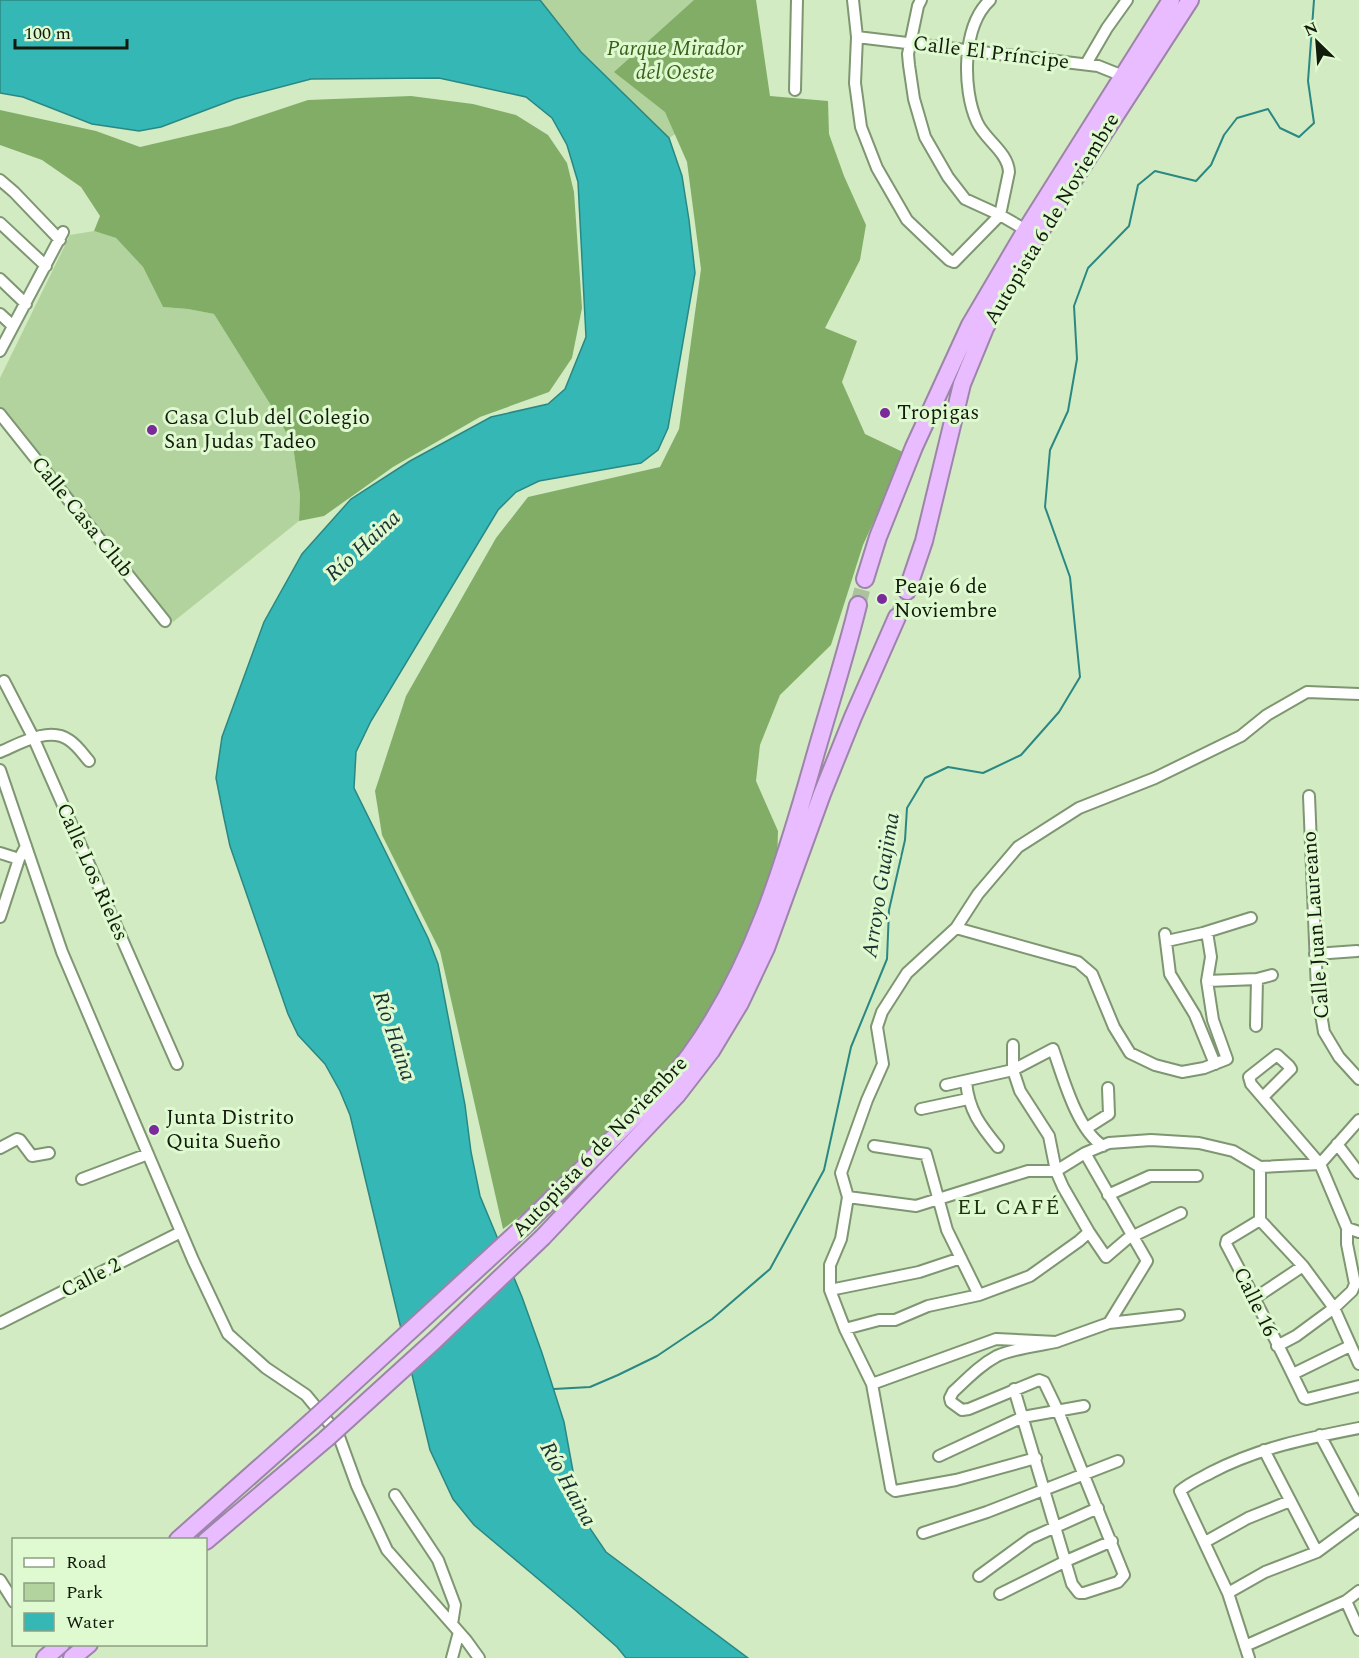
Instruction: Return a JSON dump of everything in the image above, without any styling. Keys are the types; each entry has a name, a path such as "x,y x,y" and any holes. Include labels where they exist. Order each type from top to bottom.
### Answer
{"highway":[{"name":"Autopista 6 de Noviembre","path":"865,579 878,537 921,433 970,325 1026,230 1171,0"},
{"name":"Autopista 6 de Noviembre","path":"907,591 924,541 959,393 973,355 1001,297 1027,252 1190,0"},
{"path":"921,433 946,444"},
{"name":"Autopista 6 de Noviembre","path":"179,1538 312,1421 522,1228 599,1154 681,1066 714,1020 734,984 771,898 793,834 858,605"},
{"name":"Autopista 6 de Noviembre","path":"207,1540 326,1439 435,1340 543,1237 677,1095 711,1051 740,1003 766,948 848,728 897,617"},
{"path":"72,1658 86,1646"}],"street":[{"path":"795,90 797,0"},
{"path":"853,0 857,38 855,83 861,127 877,168 908,220 949,260 954,262 1000,215 1009,166 977,124 969,92 968,49 974,26 984,6 990,0"},
{"path":"921,0 908,54 914,99 925,137 965,199 1026,230"},
{"path":"1086,64 1127,0"},
{"name":"Calle El Príncipe","path":"857,38 1086,64 1123,76"},
{"path":"0,180 62,236 0,351"},
{"path":"0,223 46,266"},
{"path":"0,279 26,304"},
{"path":"0,314 14,326"},
{"name":"Calle Casa Club","path":"0,414 165,621"},
{"name":"Calle Los Rieles","path":"4,681 33,737 177,1064"},
{"path":"1036,1458 956,1480 893,1490 872,1384 845,1329 830,1290 830,1265 841,1239 848,1197 841,1173 867,1100 883,1064 877,1027 882,1012 906,973 956,928 978,894 1018,847 1079,808 1155,778 1241,736 1267,715 1306,692 1359,694"},
{"path":"0,752 33,737 61,736 68,739 89,761"},
{"path":"0,771 62,952 181,1232 228,1334 266,1368 306,1395 338,1434 357,1486 387,1550 456,1628 479,1658"},
{"name":"Calle Juan Laureano","path":"1309,796 1317,990 1324,1032 1339,1057 1359,1079"},
{"path":"0,917 19,859 26,846"},
{"path":"0,853 19,859"},
{"path":"1215,1064 1195,1015 1170,974 1166,938 1207,932 1251,918"},
{"path":"956,928 1078,962 1092,974 1114,1027 1130,1053 1155,1065 1182,1072 1227,1059 1213,1020 1207,981 1211,957 1207,932"},
{"path":"1315,954 1357,951"},
{"path":"1207,981 1257,979 1272,975"},
{"path":"1256,1026 1257,979"},
{"path":"1013,1045 1013,1070 1020,1091 1048,1136 1056,1171 1089,1232 1106,1257 1127,1239 1181,1213"},
{"path":"946,1085 1013,1070 1053,1049 1074,1106 1094,1140 1103,1146"},
{"path":"966,1082 968,1099 978,1123 998,1147"},
{"path":"1087,1128 1109,1114 1108,1088"},
{"path":"1263,1097 1320,1164 1347,1228 1347,1244 1355,1284 1352,1292 1334,1308 1296,1336 1277,1346"},
{"path":"921,1109 968,1099"},
{"path":"848,1197 916,1206 1028,1171 1056,1171 1085,1153 1109,1143 1151,1140 1199,1143 1233,1151 1260,1167 1320,1164 1359,1120"},
{"path":"0,1148 17,1139 32,1156 49,1153"},
{"path":"1337,1144 1359,1173"},
{"path":"873,1146 926,1154 947,1230 979,1294"},
{"path":"1085,1153 1147,1261 1109,1323"},
{"path":"82,1179 148,1154"},
{"path":"1260,1167 1260,1220 1304,1266 1334,1308 1359,1364"},
{"path":"1108,1195 1150,1176 1197,1176"},
{"name":"Calle 16","path":"1260,1220 1227,1240 1226,1244 1304,1398 1359,1386"},
{"path":"1347,1228 1359,1232"},
{"name":"Calle 2","path":"0,1323 181,1232"},
{"path":"845,1329 879,1320 895,1320 928,1306 979,1294 1030,1276 1079,1242 1089,1232"},
{"path":"830,1290 919,1272 961,1258"},
{"path":"1255,1298 1304,1266"},
{"path":"1014,1389 1072,1584 1079,1593 1118,1582 1124,1575 1112,1541 1058,1411 1042,1381 1014,1389 969,1409 962,1410 951,1402 950,1398 953,1392 983,1365 1011,1351 1056,1342 1109,1323 1179,1315"},
{"path":"872,1384 996,1339 1056,1342"},
{"path":"1297,1372 1350,1347"},
{"path":"939,1456 1023,1417 1084,1406"},
{"path":"1249,1658 1228,1593 1180,1493 1181,1490 1228,1464 1264,1450 1320,1435 1359,1428"},
{"path":"1320,1435 1359,1508"},
{"path":"1264,1450 1317,1552"},
{"path":"924,1533 987,1512 1118,1461"},
{"path":"395,1496 438,1560 455,1605 456,1628 452,1658"},
{"path":"1205,1542 1248,1518 1290,1501"},
{"path":"979,1576 1014,1548 1056,1526 1098,1508"},
{"path":"1228,1593 1265,1572 1317,1552 1359,1521"},
{"path":"1000,1594 1112,1541"},
{"path":"0,1580 12,1599"},
{"path":"1245,1646 1346,1601 1359,1591"},
{"path":"1346,1601 1359,1630"}],"green space":[{"name":"Parque Mirador del Oeste","path":"540,0 729,0 738,95 669,138 581,52"},
{"path":"694,0 756,0 770,96 828,101 829,134 844,176 866,225 860,260 825,328 857,341 842,382 865,434 905,453 863,545 831,645 780,695 760,745 756,781 778,831 777,866 746,949 710,1017 658,1086 533,1206 503,1229 440,951 382,835 375,791 406,696 496,538 528,497 660,467 679,429 701,269 687,162 665,112 614,72"},
{"path":"411,96 473,104 516,115 548,135 567,163 574,192 582,308 572,358 549,392 480,417 393,467 324,516 299,521 300,495 293,446 277,415 214,314 163,307 143,267 116,238 94,231 100,216 81,187 42,160 0,145 0,110 96,131 140,147 230,126 308,100"},
{"name":"Casa Club del Colegio San Judas Tadeo","path":"94,231 116,238 143,267 163,307 214,314 277,415 293,446 300,495 299,521 173,622 0,408 0,378 70,235"}],"water":[{"name":"Río Haina","path":"0,0 540,0 581,52 669,138 682,176 695,273 668,428 658,450 641,463 539,481 516,492 498,510 371,721 356,752 354,788 428,938 438,964 480,1196 522,1297 542,1353 564,1422 577,1493 587,1524 606,1552 748,1658 626,1658 617,1647 574,1609 474,1525 453,1499 430,1450 350,1115 325,1064 298,1035 288,1014 230,846 216,778 222,737 264,622 302,554 351,499 410,461 491,417 548,404 565,389 586,337 578,182 567,145 552,118 526,97 439,78 311,79 235,99 161,127 139,131 92,124 23,97 0,93"}],"pier":[{"path":"501,1240 515,1273 408,1371 399,1333"}],"waterway":[{"name":"Arroyo Guajima","path":"554,1389 590,1387 657,1356 712,1319 770,1269 824,1170 851,1047 887,959 889,910 905,840 907,808 925,778 948,767 983,773 1021,755 1059,712 1080,677 1070,577 1045,507 1050,450 1068,411 1077,359 1074,306 1088,268 1129,226 1138,185 1155,171 1196,181 1211,165 1224,135 1237,118 1268,109 1280,128 1299,137 1314,123 1308,81 1314,0"}],"tunnel":[{"path":"858,605 865,579"},
{"path":"897,617 907,591"}],"place":[{"name":"Tropigas","path":"885,413"},
{"name":"Casa Club del Colegio San Judas Tadeo","path":"152,430"},
{"name":"Peaje 6 de Noviembre","path":"882,599"},
{"name":"Junta Distrito Quita Sueño","path":"154,1130"}],"district":[{"name":"EL CAFÉ","path":"1009,1207"}]}
